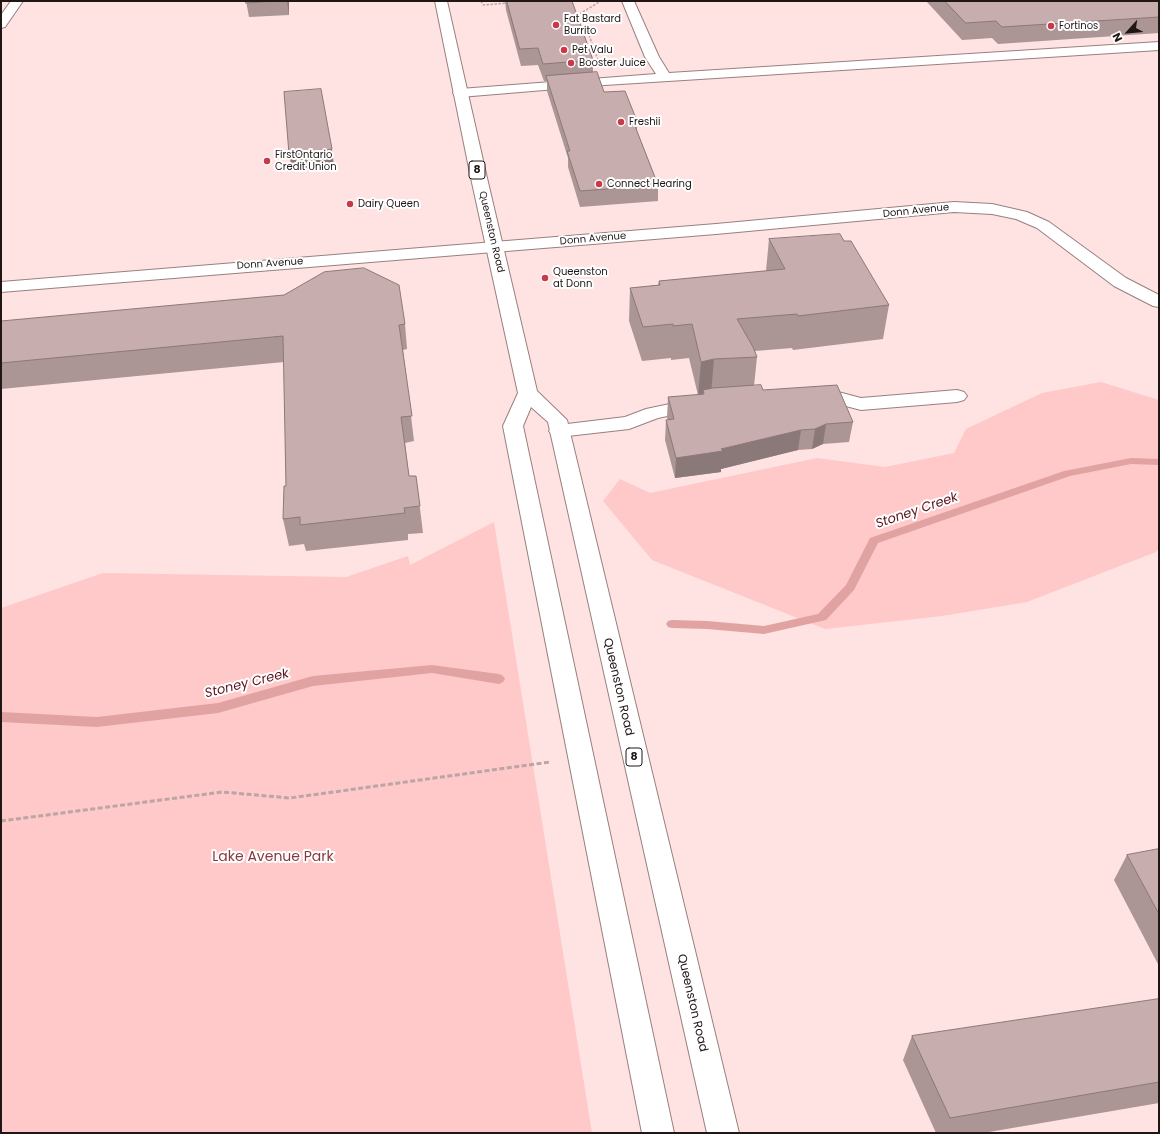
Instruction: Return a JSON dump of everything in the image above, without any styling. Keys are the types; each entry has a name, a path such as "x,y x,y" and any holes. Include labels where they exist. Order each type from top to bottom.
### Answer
{"main road":[{"path":"1,24 17,1"},
{"name":"Queenston Road","path":"441,1 494,247 528,393 557,420 722,1133"},
{"path":"628,1 652,57 666,78"},
{"path":"460,92 605,81 1159,46"},
{"name":"Donn Avenue","path":"1,287 237,266 494,247 954,207 992,209 1021,215 1043,225 1120,282 1159,302"},
{"path":"528,393 513,426 658,1133"},
{"path":"799,395 822,394 862,404 957,396"},
{"path":"559,431 629,423 653,413 719,401"}],"path":[{"path":"480,1 483,5 513,3"},
{"path":"601,1 581,13 605,81"},
{"path":"1,821 222,792 290,798 580,758"}],"green space":[{"path":"1101,382 1159,400 1159,549 1156,552 1027,602 942,616 825,629 652,560 603,501 620,479 650,493 817,458 885,467 954,453 966,429 1042,393"},
{"name":"Lake Avenue Park","path":"494,522 592,1133 1,1133 1,608 103,573 346,577 408,556 410,565"}],"building":[{"path":"246,1 275,1 246,3"},
{"path":"507,1 572,1 593,60 543,64 538,48 520,49"},
{"path":"945,1 1159,1 1159,17 1002,27 996,21 966,23"},
{"path":"597,72 604,92 625,91 637,121 633,121 658,185 580,191 567,151 570,151 546,76"},
{"path":"321,89 332,149 289,154 284,92"},
{"path":"840,234 844,241 851,241 889,305 798,316 797,314 737,319 757,357 714,359 701,362 692,324 643,327 630,288 660,285 659,281 785,269 769,239"},
{"path":"364,268 399,285 405,324 399,325 412,416 401,417 409,476 416,476 420,506 404,508 405,513 300,525 300,517 283,519 284,486 286,486 283,336 1,363 1,321 284,295 324,272"},
{"path":"761,385 763,390 837,385 853,422 826,424 815,429 801,430 721,449 723,451 676,458 666,420 674,419 668,397 704,394 703,390 713,388"},
{"path":"1159,849 1159,914 1127,855"},
{"path":"1159,999 1159,1082 950,1118 912,1036"}],"waterway":[{"name":"Stoney Creek","path":"672,624 707,625 764,630 822,617 850,587 874,541 1068,473 1131,461 1159,462"},
{"name":"Stoney Creek","path":"1,717 97,722 218,708 313,681 432,669 499,679"}],"place":[{"name":"Fat Bastard Burrito","path":"556,25"},
{"name":"Fortinos","path":"1051,26"},
{"name":"Pet Valu","path":"564,50"},
{"name":"Booster Juice","path":"571,63"},
{"name":"Freshii","path":"621,122"},
{"name":"FirstOntario Credit Union","path":"267,161"},
{"name":"Connect Hearing","path":"599,184"},
{"name":"Dairy Queen","path":"350,204"},
{"name":"Queenston at Donn","path":"545,278"}]}
